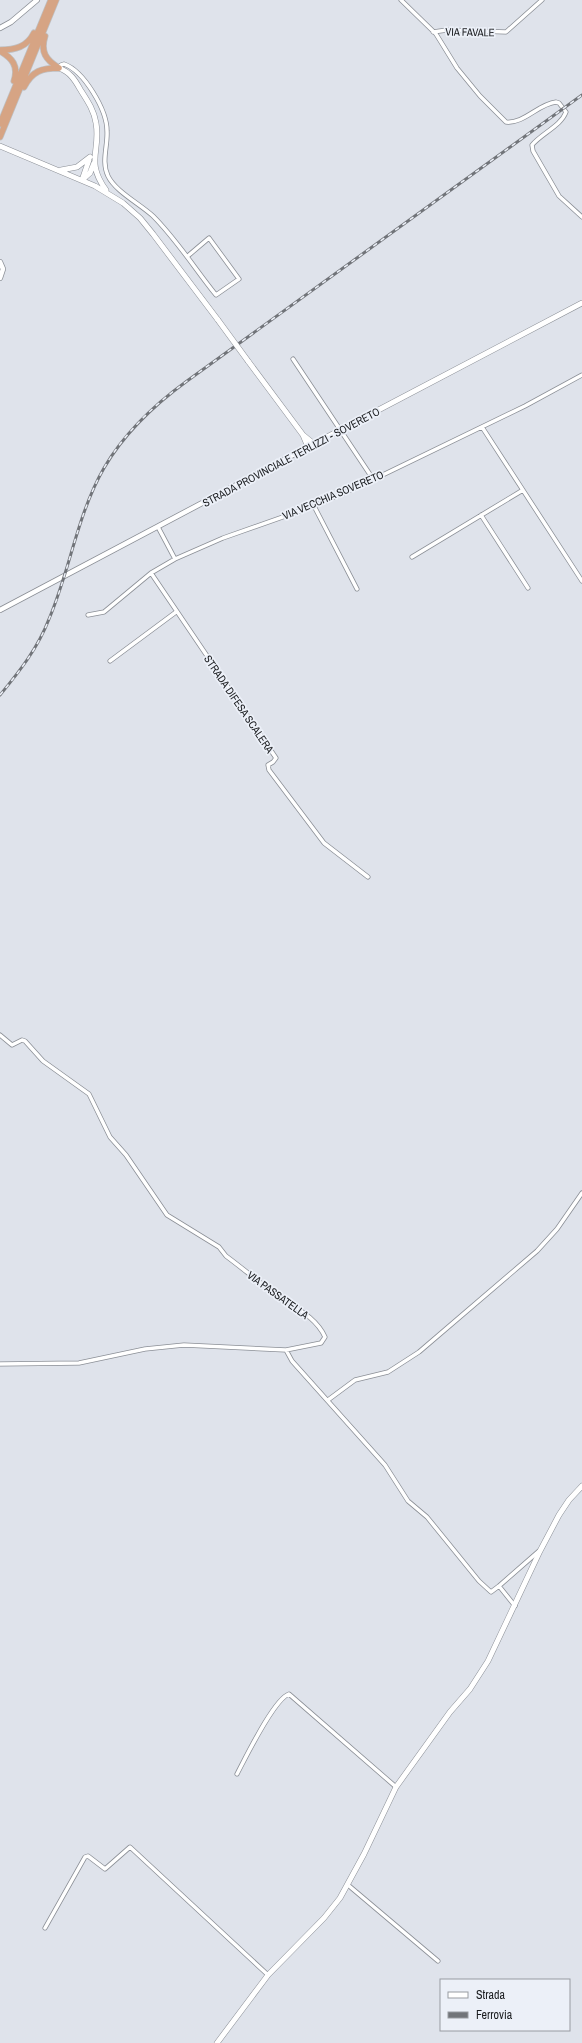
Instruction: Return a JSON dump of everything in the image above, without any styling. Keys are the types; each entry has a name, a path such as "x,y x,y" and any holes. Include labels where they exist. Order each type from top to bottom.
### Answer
{"highway":[{"path":"0,50 16,49 29,41 50,0"},
{"path":"0,123 50,0"},
{"path":"57,0 42,47 48,60 59,68"},
{"path":"1,135 57,0"},
{"path":"0,50 12,60 16,71 0,123"},
{"path":"1,135 30,76 41,70 59,68"}],"main road":[{"path":"59,68 67,72 74,79 93,111 97,132 92,159 82,180"},
{"path":"0,146 82,180 109,194 140,218 303,435 308,447"},
{"path":"60,170 77,168 92,159"},
{"path":"92,159 99,179 109,194"},
{"name":"STRADA PROVINCIALE TERLIZZI - SOVERETO","path":"308,447 582,303"},
{"path":"303,435 314,444"},
{"path":"217,2043 268,1974 324,1918 348,1885 396,1787 440,1725 479,1676 559,1515 569,1500 582,1486"}],"street":[{"path":"0,28 11,22 37,0"},
{"path":"401,0 433,32 451,56 457,68 480,96 506,122 512,122 520,119 549,102 556,102 562,106 566,112 564,118 537,139 532,145 533,151 559,196 582,217"},
{"name":"VIA FAVALE","path":"433,32 447,30 506,32 542,0"},
{"path":"59,68 64,64 76,71 91,91 103,111 107,131 105,168 112,182 154,217 216,295 239,279 209,238 189,255"},
{"path":"0,262 3,269 0,278"},
{"path":"293,359 373,480"},
{"name":"VIA VECCHIA SOVERETO","path":"88,615 104,612 151,573 175,558 223,538 314,506 373,480 525,406 582,375"},
{"path":"482,427 582,581"},
{"name":"STRADA PROVINCIALE TERLIZZI - SOVERETO","path":"0,610 308,447"},
{"path":"412,557 523,490"},
{"path":"314,506 357,589"},
{"path":"482,515 528,588"},
{"path":"158,527 175,558"},
{"name":"STRADA DIFESA SCALERA","path":"151,573 276,758 268,765 269,770 324,843 368,877"},
{"path":"110,661 176,612"},
{"name":"VIA PASSATELLA","path":"0,1035 2,1040 12,1045 22,1040 25,1041 43,1061 89,1094 110,1137 126,1156 167,1215 219,1247 226,1256 283,1299 300,1309 311,1319 325,1336 321,1343 286,1350 184,1345 145,1349 79,1363 0,1364"},
{"path":"328,1400 355,1380 388,1372 428,1345 537,1251 558,1229 582,1193"},
{"path":"286,1350 292,1361 385,1466 408,1502 427,1517 479,1580 491,1592 540,1551"},
{"path":"499,1586 515,1606"},
{"path":"236,1774 270,1715 285,1696 289,1694 396,1787"},
{"path":"45,1928 85,1857 88,1856 105,1869 130,1847 268,1974"},
{"path":"348,1885 438,1961"}],"railway":[{"path":"0,695 28,659 45,630 63,581 80,524 104,468 121,443 141,420 187,381 582,95"}]}
